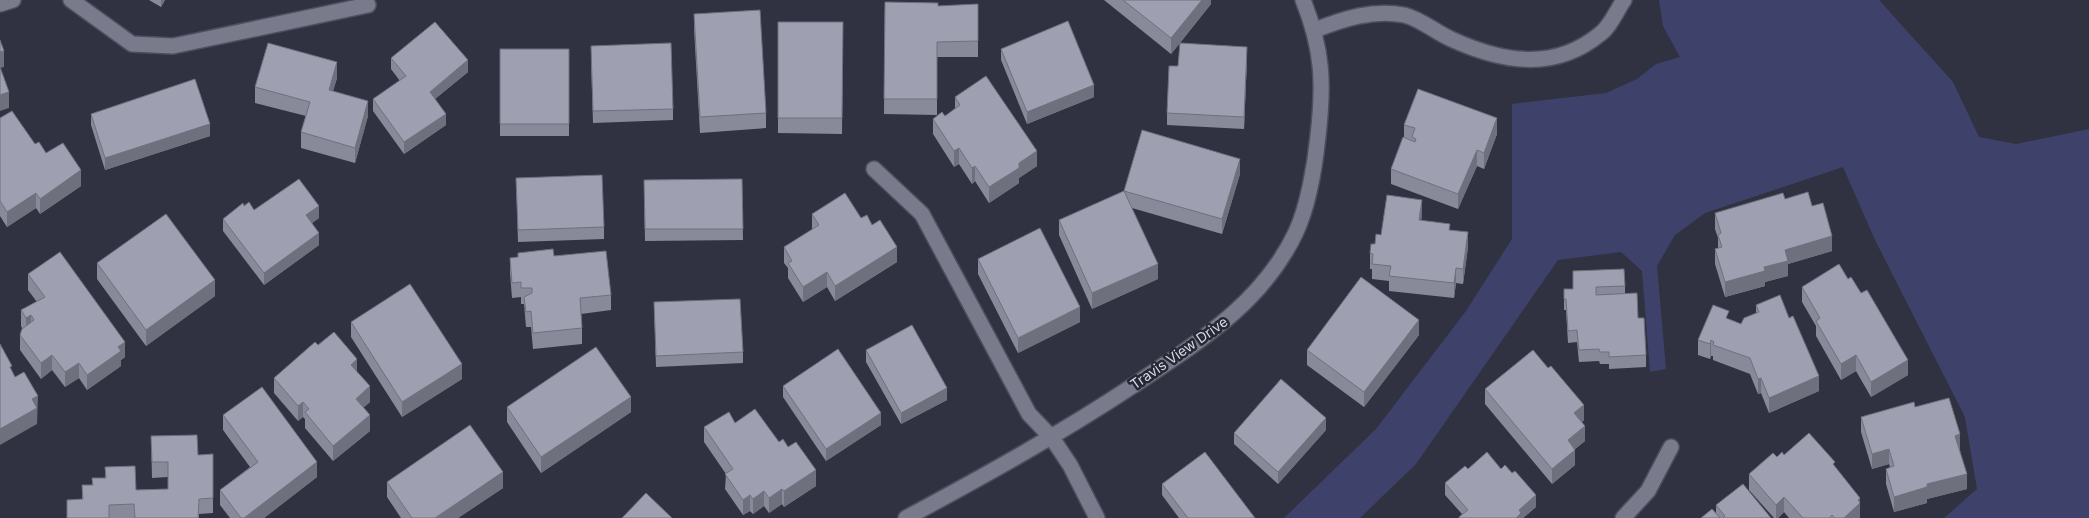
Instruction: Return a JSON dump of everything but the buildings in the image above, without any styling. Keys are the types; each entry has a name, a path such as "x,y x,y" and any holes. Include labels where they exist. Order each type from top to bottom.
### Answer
{"street":[{"path":"0,4 13,0"},
{"path":"71,0 132,44 173,46 368,6"},
{"name":"Travis View Drive","path":"906,518 1052,438 1214,332 1250,299 1277,264 1297,231 1315,167 1322,100 1321,65 1315,30 1303,0"},
{"path":"1315,30 1340,20 1389,13 1406,16 1473,50 1505,59 1550,59 1573,51 1602,34 1624,0"},
{"path":"874,169 922,214 1029,414 1052,438 1070,465 1097,518"},
{"path":"1623,518 1648,492 1671,447"}],"shaded area":[{"path":"1659,0 1879,0 1953,82 1979,137 2016,144 2089,129 2089,518 1944,518 1977,489 1965,417 1875,240 1843,167 1705,213 1675,235 1657,266 1666,369 1650,372 1642,271 1621,252 1558,260 1416,464 1360,518 1284,518 1376,429 1466,311 1512,239 1512,104 1606,93 1637,79 1656,64 1680,57 1663,26"}]}
